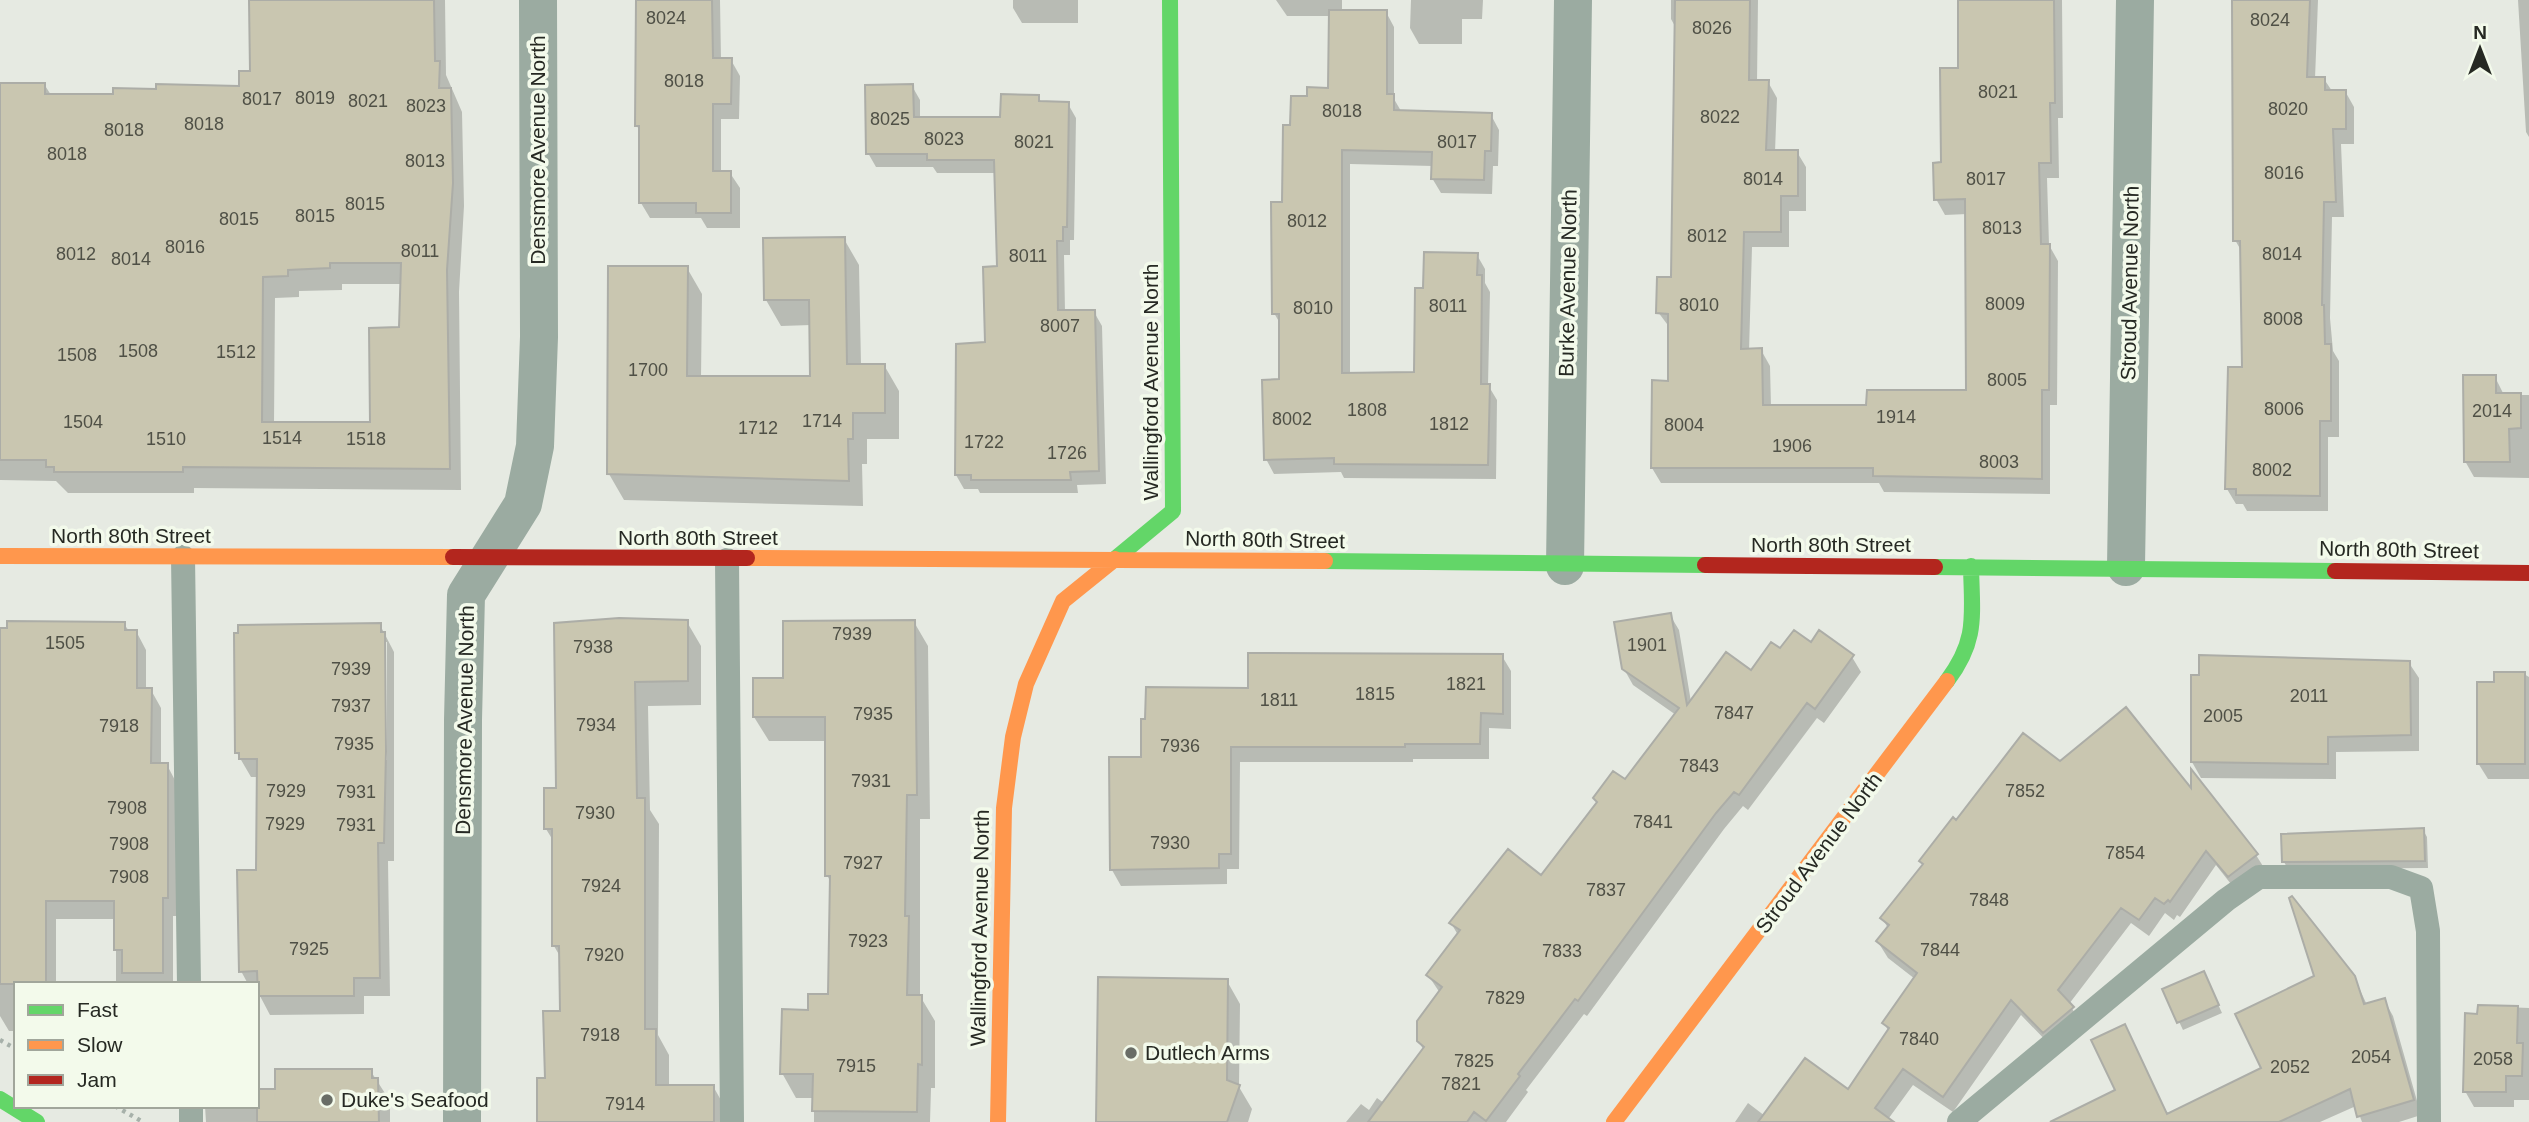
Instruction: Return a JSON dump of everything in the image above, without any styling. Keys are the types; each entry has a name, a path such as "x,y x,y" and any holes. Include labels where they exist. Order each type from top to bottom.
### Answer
{"street":[{"name":"Densmore Avenue North","path":"463,1122 463,720 466,596 523,504 535,446 539,337 538,0"},
{"name":"Wallingford Avenue North","path":"998,1122 1004,808 1013,737 1026,684 1063,601 1173,511 1170,0"},
{"name":"Burke Avenue North","path":"1565,566 1573,0"},
{"name":"Stroud Avenue North","path":"2126,567 2135,0"},
{"name":"North 80th Street","path":"0,556 1115,559 1565,566 2126,567 2529,573"},
{"name":"Stroud Avenue North","path":"1614,1122 1965,657 1972,628 1971,566"},
{"path":"14,1108 37,1122"}],"lane":[{"path":"183,557 189,982"},
{"path":"727,560 732,1122"},
{"path":"1959,1122 2226,900 2259,877 2391,877 2421,888 2428,931 2429,1122"}],"path":[{"path":"118,1108 143,1122"}],"building":[{"path":"249,0 434,0 435,61 440,61 439,88 451,88 453,183 447,270 450,469 183,467 183,472 54,472 54,467 46,467 46,460 0,460 0,83 45,83 45,94 113,94 113,88 156,89 156,84 239,86 239,71 250,71","holes":["330,263 401,263 399,327 369,328 370,422 262,422 263,277 288,276 288,270 330,268"]},
{"path":"636,0 712,0 713,58 732,58 731,104 713,104 713,171 731,171 731,213 696,213 696,203 639,203 639,126 635,126"},
{"path":"1675,0 1750,0 1749,80 1769,80 1766,150 1798,150 1798,196 1781,196 1781,232 1744,232 1741,349 1762,348 1763,405 1866,405 1867,390 1966,390 1965,199 1934,200 1933,163 1941,162 1940,68 1958,68 1958,0 2054,0 2055,103 2050,103 2051,163 2039,163 2041,244 2050,244 2049,390 2042,390 2042,479 1873,476 1873,468 1651,468 1652,380 1668,381 1668,314 1656,313 1657,277 1671,277"},
{"path":"2232,0 2310,0 2307,77 2325,77 2325,90 2346,90 2346,129 2333,129 2336,202 2324,202 2322,305 2325,344 2331,344 2331,421 2320,421 2320,496 2236,495 2236,489 2225,489 2228,367 2242,367 2240,241 2233,241"},
{"path":"1329,10 1387,10 1387,94 1394,94 1394,110 1492,113 1491,151 1485,151 1484,180 1431,179 1432,152 1342,150 1342,373 1414,372 1415,288 1423,288 1424,252 1478,253 1477,275 1482,275 1481,384 1490,384 1488,465 1334,464 1334,458 1264,460 1262,380 1279,379 1279,314 1272,314 1271,202 1282,202 1283,125 1290,125 1291,96 1307,96 1307,87 1328,88"},
{"path":"913,84 914,117 1000,117 1001,94 1039,95 1039,101 1069,102 1067,227 1063,227 1063,241 1057,241 1058,310 1095,310 1099,471 1070,472 1071,480 971,480 971,475 955,475 956,344 985,342 983,267 997,266 994,160 927,160 927,154 866,154 865,85"},
{"path":"845,237 847,364 885,364 885,413 853,413 853,439 848,439 849,481 607,474 608,266 688,266 687,376 810,376 809,300 764,300 763,238"},
{"path":"2463,375 2496,375 2496,393 2521,393 2521,428 2509,429 2510,462 2464,462"},
{"path":"1671,613 1687,705 1726,652 1751,670 1771,642 1780,648 1794,630 1811,642 1819,630 1854,655 1815,709 1807,703 1739,795 1734,792 1716,813 1578,1001 1575,999 1518,1074 1520,1076 1486,1121 1474,1112 1467,1122 1368,1122 1424,1047 1417,1041 1417,1021 1442,987 1426,975 1460,930 1449,923 1508,849 1541,875 1597,802 1593,798 1613,771 1625,779 1679,708 1622,669 1614,622"},
{"path":"619,618 688,620 688,681 635,682 637,798 645,798 645,1029 656,1029 656,1085 714,1085 714,1122 537,1122 537,1078 545,1078 543,1011 560,1011 559,946 552,946 552,829 544,829 544,788 556,788 554,623"},
{"path":"915,620 917,795 907,795 905,916 909,916 907,995 922,995 922,1065 918,1064 917,1112 812,1111 813,1074 780,1074 782,1009 808,1010 808,994 828,994 830,876 825,876 825,717 753,717 753,678 783,678 783,621"},
{"path":"7,621 125,622 125,630 137,630 137,688 152,688 151,763 168,763 168,898 163,898 163,973 122,973 122,950 114,950 114,901 46,901 46,982 0,984 0,628 7,628"},
{"path":"381,623 381,632 385,632 384,843 378,843 380,978 354,978 354,996 259,996 257,971 239,972 237,870 256,870 257,759 239,759 239,753 235,753 234,633 238,633 238,625"},
{"path":"1248,653 1503,654 1503,714 1481,713 1480,744 1231,747 1231,854 1219,854 1219,868 1110,870 1109,757 1141,757 1141,719 1145,719 1146,687 1248,688"},
{"path":"2199,655 2410,661 2411,735 2328,737 2328,764 2191,762 2191,675 2199,675"},
{"path":"2494,672 2525,672 2525,764 2477,764 2477,682 2494,682"},
{"path":"2126,707 2191,788 2191,769 2258,854 2228,877 2206,851 2170,902 2168,900 2164,904 2155,898 2139,920 2121,908 2058,990 2074,1007 2043,1033 2011,1000 1943,1097 1903,1069 1875,1108 1894,1122 1758,1122 1805,1058 1848,1089 1889,1028 1882,1023 1917,973 1876,941 1889,925 1880,918 1923,864 1919,861 1953,817 1956,820 2023,733 2060,761"},
{"path":"2424,828 2425,861 2282,862 2281,834"},
{"path":"2292,896 2355,976 2364,1004 2385,998 2414,1100 2357,1117 2350,1089 2279,1122 2050,1122 2115,1090 2091,1040 2125,1024 2167,1114 2261,1068 2235,1014 2314,976 2289,898"},
{"path":"2204,971 2219,1005 2177,1023 2162,989"},
{"name":"Dutlech Arms","path":"1098,977 1228,979 1227,1080 1240,1085 1227,1122 1096,1122"},
{"path":"2478,1005 2518,1006 2517,1043 2523,1043 2522,1076 2506,1076 2506,1092 2463,1092 2465,1013 2477,1014"},
{"name":"Duke's Seafood","path":"275,1069 372,1069 372,1078 378,1078 379,1122 257,1122 259,1089 275,1089"}],"traffic: fast":[{"path":"1115,559 1173,511 1170,0"},
{"path":"1325,561 1705,565"},
{"path":"1947,681 1964,653 1971,627 1971,566"},
{"path":"1935,567 2335,571"},
{"path":"0,1099 14,1108"},
{"path":"14,1108 37,1122"}],"traffic: slow":[{"path":"0,556 453,557"},
{"path":"747,558 1325,561"},
{"path":"998,1122 1004,808 1013,737 1026,684 1063,601 1115,559"},
{"path":"1614,1122 1947,681"}],"traffic: jam":[{"path":"453,557 747,558"},
{"path":"1705,565 1935,567"},
{"path":"2335,571 2529,573"}],"place":[{"name":"Dutlech Arms","path":"1131,1053"},
{"name":"Duke's Seafood","path":"327,1100"}]}
